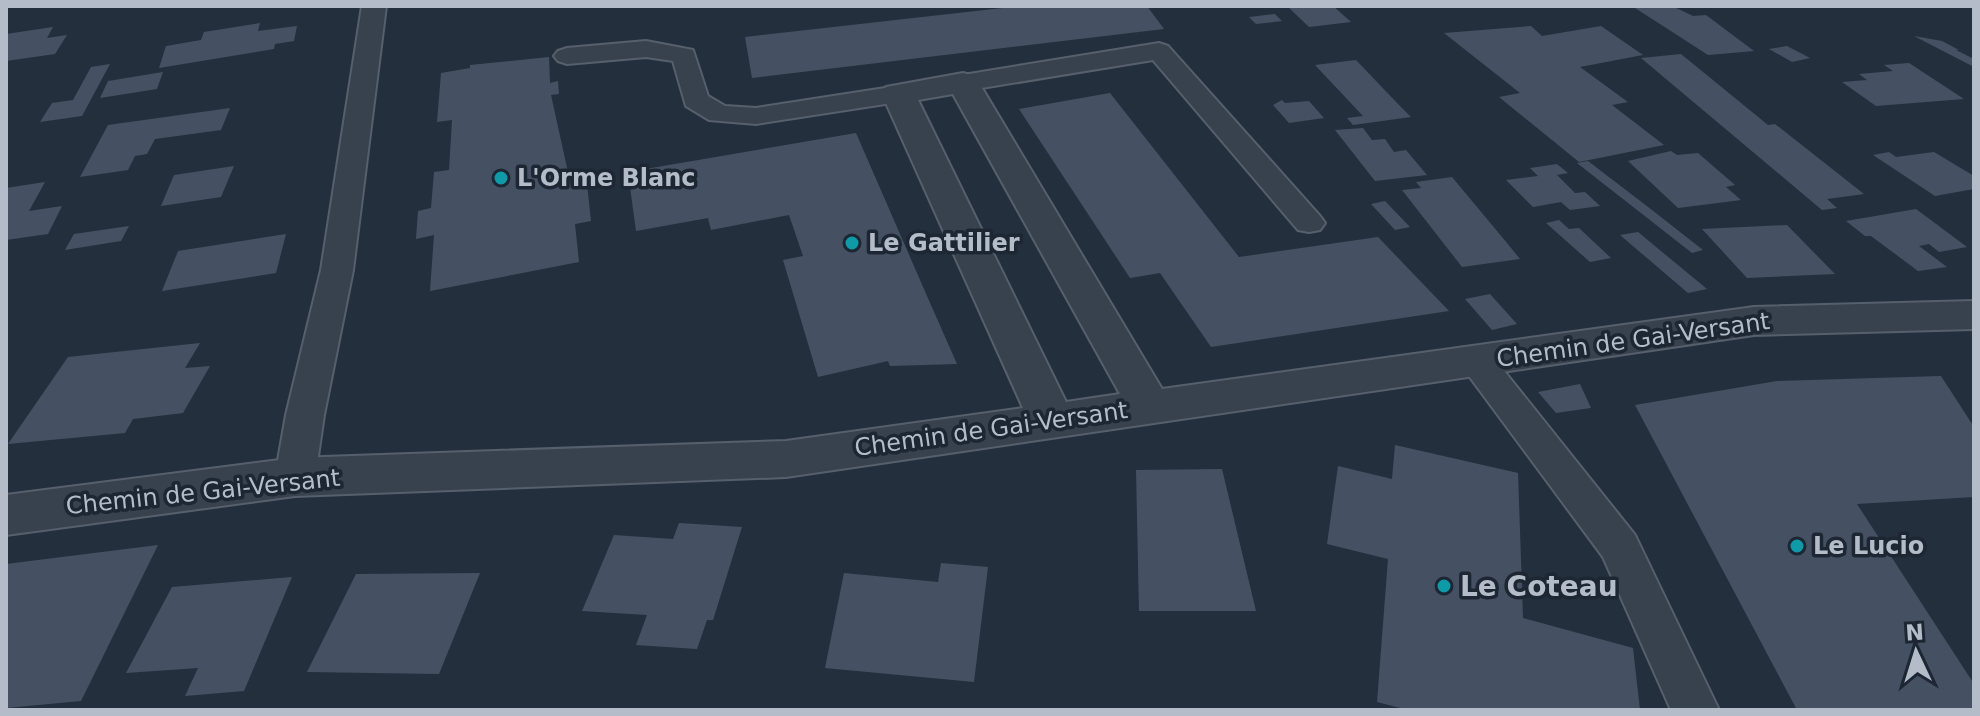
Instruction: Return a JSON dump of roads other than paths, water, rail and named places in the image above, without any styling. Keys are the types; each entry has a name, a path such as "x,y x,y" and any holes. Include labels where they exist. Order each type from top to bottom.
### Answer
{"street":[{"path":"1052,421 898,94 963,83 1150,407"},
{"name":"Chemin de Gai-Versant","path":"6,515 295,477 786,459 1754,321 1974,315"}],"lane":[{"path":"295,477 305,415 337,270 374,6"},
{"path":"567,56 646,49 684,55 696,100 719,114 756,116 898,94"},
{"path":"963,83 1159,51 1309,223"},
{"path":"1476,361 1620,547 1695,710"}],"place":[{"name":"L'Orme Blanc","path":"501,178"},
{"name":"Le Gattilier","path":"852,243"},
{"name":"Le Lucio","path":"1797,546"},
{"name":"Le Coteau","path":"1444,586"}]}
